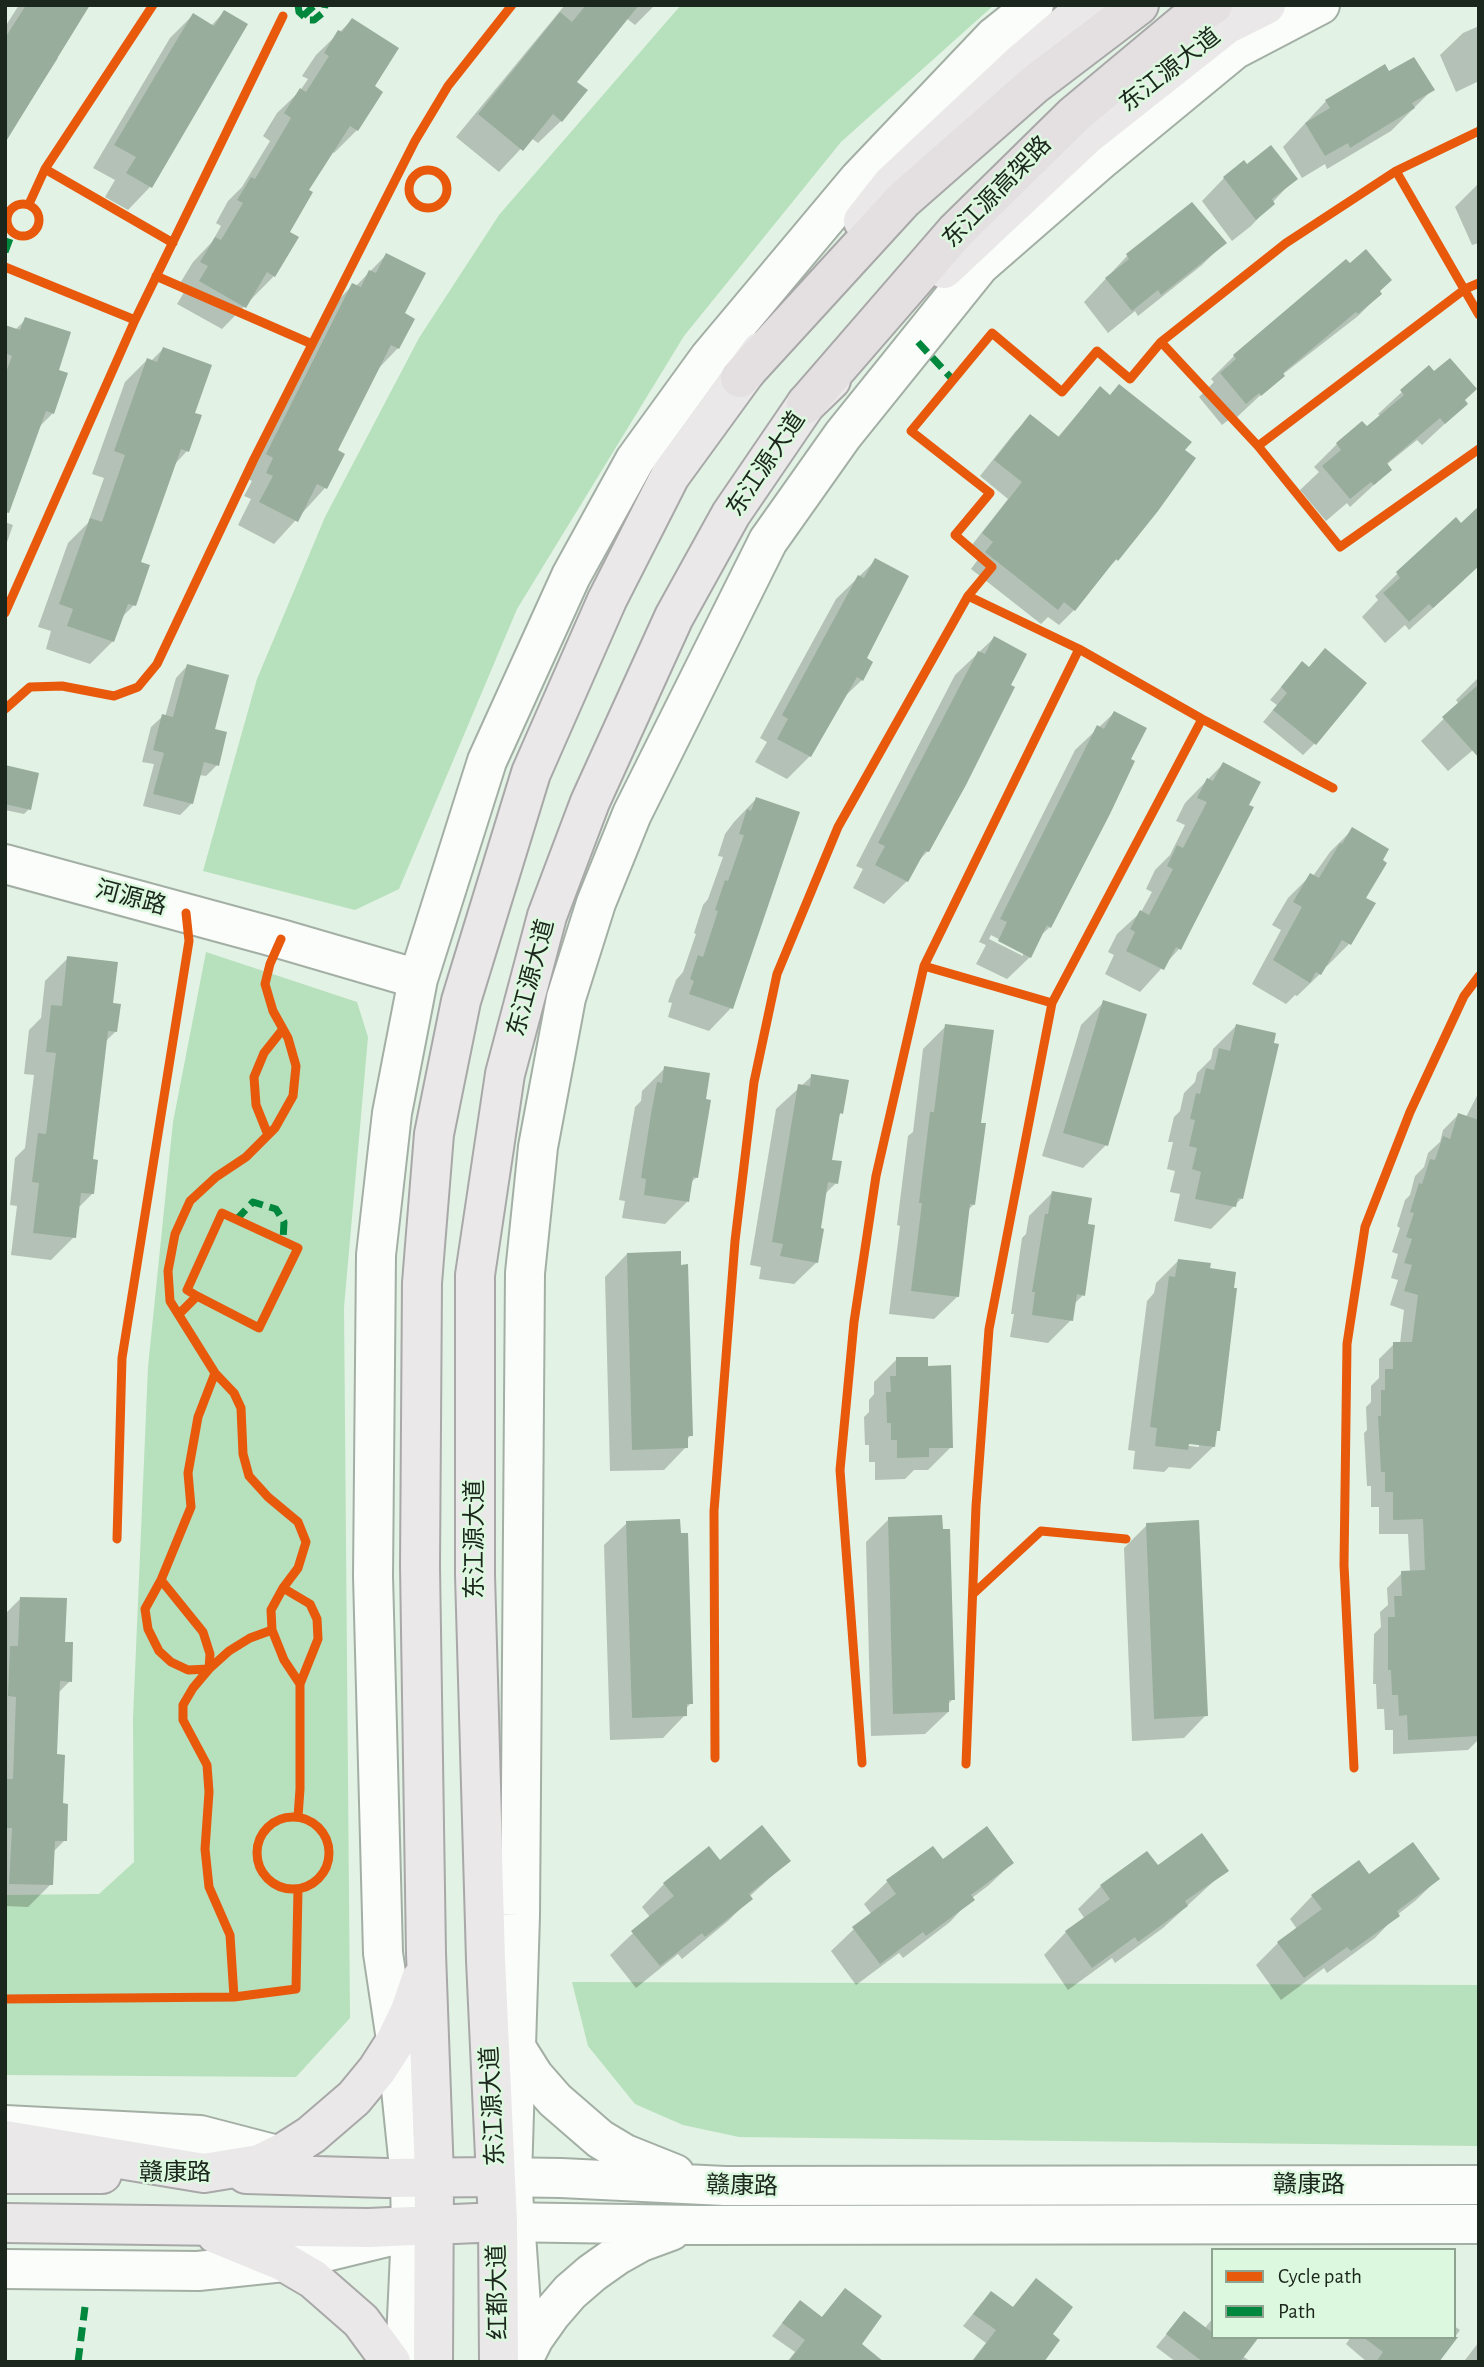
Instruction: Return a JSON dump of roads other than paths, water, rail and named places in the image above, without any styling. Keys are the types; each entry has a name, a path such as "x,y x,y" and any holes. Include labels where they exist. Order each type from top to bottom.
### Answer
{"highway":[{"name":"东江源高架路","path":"740,378 903,200 1035,84 1139,5"},
{"name":"东江源高架路","path":"806,404 957,231 1074,115 1183,24 1213,5"}],"main road":[{"path":"418,2176 426,1953 421,1566 422,1283 434,1135 461,1000 531,772 607,600 670,476 740,378 892,184 1018,66 1088,5"},
{"name":"东江源大道","path":"506,2223 486,1960 475,1575 475,1275 505,1074 547,916 590,802 674,617 731,514 806,404 967,246 1088,134 1226,25 1266,5"},
{"path":"5,2140 204,2173 259,2164 311,2134 335,2116 377,2070 410,2011 426,1953"},
{"name":"赣康路","path":"5,2174 204,2173 504,2177"},
{"name":"赣康路","path":"5,2223 369,2228 506,2223"},
{"name":"红都大道","path":"506,2223 518,2360"},
{"path":"5,2245 196,2225 284,2262 313,2279 367,2329 391,2362"},
{"path":"419,2227 433,2362"}],"street":[{"path":"405,2362 419,2227 418,2176 383,1953 373,1576 376,1255 392,1113 418,979 487,761 571,576 635,460 709,358 859,178 994,37 1034,5"},
{"path":"504,2177 515,2045 520,1901 525,1273 538,1147 563,1011 596,903 632,814 768,541 843,435 979,267 1103,158 1234,50 1320,5"},
{"name":"河源路","path":"5,864 418,979"},
{"path":"486,1960 503,2021 515,2045 534,2076 577,2122 625,2154 651,2166 725,2186"},
{"path":"5,2125 200,2135 277,2155 418,2176"},
{"name":"赣康路","path":"504,2177 725,2186 1479,2185"},
{"name":"赣康路","path":"506,2223 1479,2224"},
{"path":"518,2360 551,2314 570,2292 592,2273 641,2242 697,2225"},
{"path":"5,2270 198,2271 284,2262 419,2227"}]}
